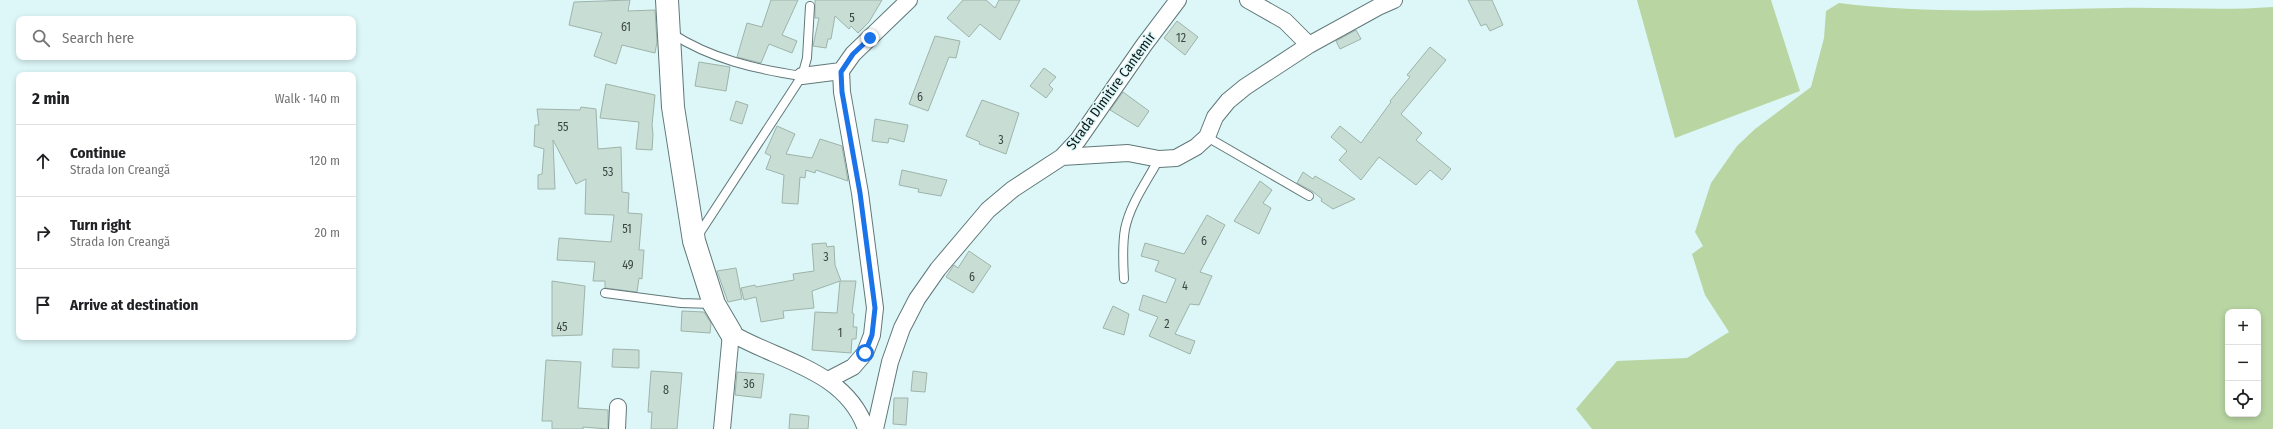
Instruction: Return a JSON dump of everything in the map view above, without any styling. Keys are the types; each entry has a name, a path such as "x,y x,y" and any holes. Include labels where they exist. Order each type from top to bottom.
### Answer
{"street":[{"path":"667,0 673,107 694,241 714,304 731,333 760,349 810,368 828,380 856,410 866,429"},
{"path":"828,380 853,367 865,353 872,335 875,308 860,193 842,92 841,72 853,54 909,0"},
{"name":"Strada Dimitire Cantemir","path":"875,429 890,362 902,328 917,299 938,269 988,210 1013,189 1062,157 1078,140 1144,44 1178,0"},
{"path":"1248,0 1285,21 1309,45"},
{"path":"1062,157 1128,153 1159,159 1176,158 1196,147 1207,137 1214,117 1228,101 1269,70 1309,45 1378,7 1394,0"},
{"path":"802,76 841,72"},
{"path":"722,429 731,333"},
{"path":"617,429 618,407"}],"lane":[{"path":"694,241 802,76 807,58 810,6"},
{"path":"669,31 694,47 730,61 765,71 802,76"},
{"path":"1207,137 1309,196"},
{"path":"1124,279 1123,252 1125,229 1135,202 1159,159"},
{"path":"605,293 681,303 714,304"}],"green space":[{"path":"1637,0 1771,0 1800,91 1675,138"},
{"path":"1839,3 1874,7 1944,10 2137,8 2235,9 2273,7 2273,429 1592,429 1576,409 1617,361 1687,358 1729,332 1705,295 1692,254 1703,246 1695,232 1711,183 1737,146 1755,129 1811,87 1824,38 1826,11"}],"building":[{"path":"630,0 628,11 655,10 657,42 655,53 622,45 616,64 594,56 602,33 569,25 574,2"},
{"path":"771,0 798,0 782,35 797,41 792,53 769,44 761,63 737,57 747,23 762,27"},
{"path":"815,0 882,0 869,22 858,33 851,26 849,29 835,16 831,39 828,39 826,48 813,46 819,18 815,18"},
{"path":"963,0 986,0 995,8 999,0 1020,0 1000,40 980,24 969,37 947,18"},
{"path":"1468,0 1492,0 1503,25 1490,31 1486,24 1481,26"},
{"path":"1177,21 1198,37 1185,55 1164,38"},
{"path":"1356,30 1361,39 1340,49 1336,41"},
{"path":"935,36 960,41 956,58 949,57 928,111 909,104"},
{"path":"1430,47 1446,60 1401,114 1422,133 1416,140 1451,169 1442,180 1430,170 1416,185 1379,157 1361,180 1339,160 1347,151 1331,137 1340,126 1361,143 1391,102 1390,101 1410,77 1407,75"},
{"path":"699,62 730,67 726,91 695,86"},
{"path":"1044,68 1056,77 1049,85 1053,89 1046,98 1030,86"},
{"path":"606,84 655,95 652,125 652,150 636,149 639,122 600,118"},
{"path":"1123,92 1149,111 1138,127 1110,110"},
{"path":"982,100 1019,113 1006,154 979,144 980,142 966,136"},
{"path":"736,101 748,105 742,124 730,120"},
{"path":"581,107 596,109 598,149 621,147 622,192 629,193 628,213 642,214 639,250 644,250 642,279 639,278 637,292 605,288 605,281 593,281 595,262 557,260 559,238 611,242 614,215 585,214 586,179 576,184 553,140 555,189 538,189 538,175 542,174 544,149 534,146 535,125 539,125 537,109 580,110"},
{"path":"875,119 908,125 904,142 889,138 888,143 872,141"},
{"path":"777,126 795,134 786,154 812,158 820,139 842,146 848,181 816,170 815,173 806,170 805,178 800,177 798,204 782,203 784,175 766,169 771,156 765,153"},
{"path":"902,170 947,180 941,196 918,192 919,189 899,185"},
{"path":"1303,172 1313,179 1315,176 1355,199 1333,209 1321,201 1322,199 1312,191 1297,183"},
{"path":"1260,181 1272,190 1263,203 1271,208 1259,234 1234,221"},
{"path":"1207,215 1225,225 1200,272 1212,276 1199,305 1190,304 1175,334 1195,341 1190,354 1149,336 1158,317 1139,310 1143,295 1166,303 1176,279 1155,271 1159,261 1141,256 1145,243 1184,254"},
{"path":"826,243 827,247 834,246 835,265 841,281 856,281 852,313 854,314 853,327 857,327 856,339 852,339 851,353 812,350 815,312 837,313 840,281 812,291 814,308 783,311 784,318 761,322 756,297 744,300 741,288 755,285 756,287 794,280 793,274 814,271 812,244"},
{"path":"969,251 991,266 973,293 946,277 954,265 958,268"},
{"path":"736,268 742,299 728,302 717,271"},
{"path":"552,281 585,286 582,335 552,336"},
{"path":"1113,306 1129,314 1124,335 1103,328"},
{"path":"682,311 704,312 711,323 710,333 681,331"},
{"path":"613,349 639,350 639,368 612,367"},
{"path":"546,360 581,362 578,408 608,410 608,429 583,427 583,429 552,429 552,421 542,421"},
{"path":"651,371 682,373 677,429 651,429 652,412 648,412"},
{"path":"913,371 927,373 925,392 911,391"},
{"path":"737,372 764,374 761,398 735,395"},
{"path":"894,398 908,398 906,425 893,424"},
{"path":"790,414 809,416 808,429 789,429"}],"route":[{"path":"865,353 872,335 875,308 860,193 842,92 841,72 853,54 870,38"}]}
